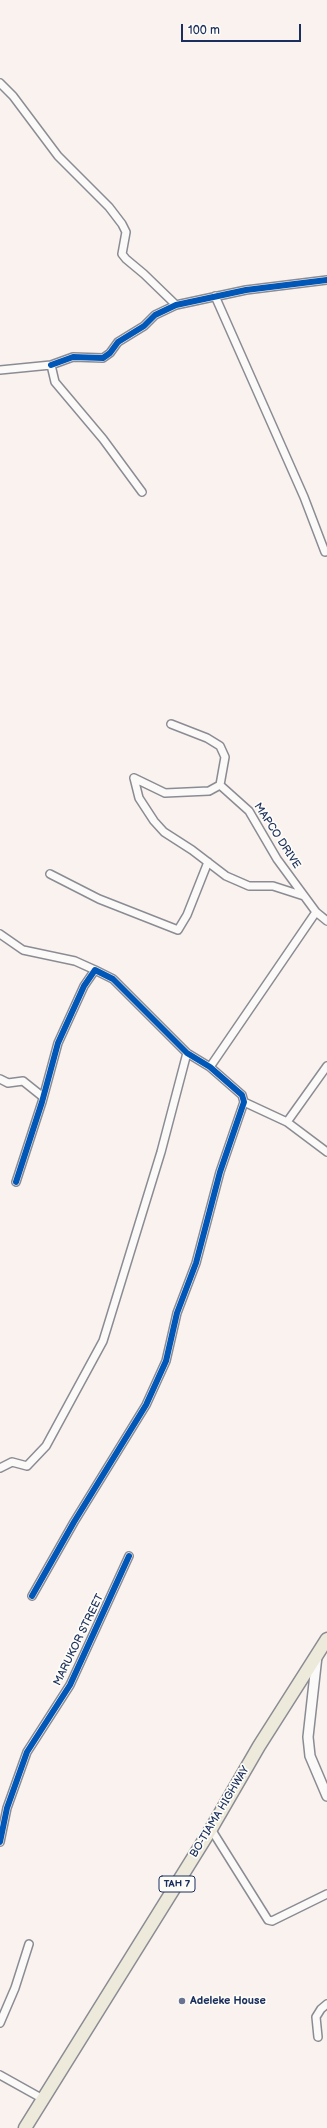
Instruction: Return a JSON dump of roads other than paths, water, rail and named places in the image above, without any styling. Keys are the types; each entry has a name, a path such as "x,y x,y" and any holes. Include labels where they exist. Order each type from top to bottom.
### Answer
{"highway":[{"name":"BO-TIAMA HIGHWAY","path":"25,2128 211,1829 259,1746 327,1639"}],"street":[{"path":"0,83 13,96 58,156 109,207 122,224 126,232 122,254 176,305"},
{"path":"0,370 51,365 73,357 103,358 110,353 118,342 144,326 155,315 176,305 215,296 327,280"},
{"path":"215,296 304,497 325,552"},
{"path":"51,365 55,382 103,439 142,492"},
{"path":"172,724 207,738 220,746 225,757 220,784 209,791 166,793 134,778 139,798 154,821 164,832 226,876 249,886 273,886 304,896"},
{"name":"MAPCO DRIVE","path":"220,784 249,811 277,859 316,912 327,921"},
{"path":"50,874 99,899 178,930 187,915 208,862"},
{"path":"210,1067 316,912"},
{"path":"0,934 23,950 75,961 113,979 187,1054 210,1067 242,1095 244,1102 220,1172 196,1263 177,1312 166,1361 146,1405 74,1522 32,1596"},
{"path":"16,1182 43,1097 58,1043 84,986 95,970"},
{"path":"0,1468 12,1462 27,1466 46,1446 103,1341 161,1152 187,1054"},
{"path":"287,1122 327,1066"},
{"path":"0,1079 8,1083 23,1081 32,1086 43,1097"},
{"path":"244,1102 287,1122 327,1152"},
{"name":"MARUKOR STREET","path":"0,1842 7,1808 27,1752 70,1685 129,1556"},
{"path":"317,1654 308,1737 310,1756 327,1796"},
{"path":"211,1829 268,1920 272,1921 327,1894"},
{"path":"0,2023 15,1988 29,1944"},
{"path":"318,2037 316,2017 321,2008 327,2004"},
{"path":"0,2075 43,2099"}],"place":[{"name":"Adeleke House","path":"182,2001"}]}
